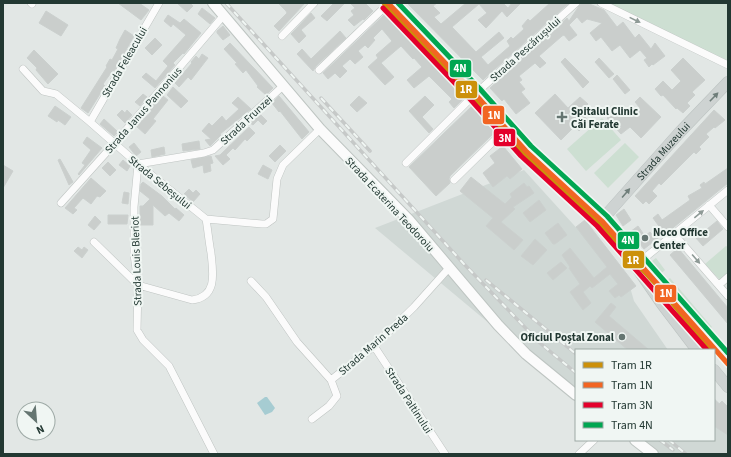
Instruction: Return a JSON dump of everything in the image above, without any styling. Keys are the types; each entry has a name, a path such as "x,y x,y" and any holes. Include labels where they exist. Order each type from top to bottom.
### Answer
{"main road":[{"name":"Strada Ecaterina Teodoroiu","path":"213,3 320,129 409,220 498,325 526,354 575,394"},
{"path":"387,4 539,165 600,222 636,266 653,292 696,349"},
{"name":"Strada Muzeului","path":"600,222 680,132 728,82"},
{"path":"715,371 728,387"},
{"path":"636,441 653,454"}],"street":[{"name":"Strada Feleacului","path":"90,122 159,3"},
{"path":"282,36 314,3"},
{"name":"Strada Pescărușului","path":"406,163 474,95 576,3"},
{"path":"601,3 728,65"},
{"path":"319,70 387,4"},
{"name":"Strada Janus Pannonius","path":"61,203 114,144 224,15"},
{"name":"Strada Sebeșului","path":"23,69 43,91 56,94 206,220"},
{"name":"Strada Frunzei","path":"138,164 214,150 283,86"},
{"path":"94,242 138,285 192,300 198,300 210,291 214,274 206,220 266,224 273,218 277,179 283,165 320,129"},
{"path":"454,180 505,130"},
{"name":"Strada Louis Bleriot","path":"138,164 134,215 134,254 138,285 137,330 143,340 169,366 214,454"},
{"path":"636,266 728,190"},
{"path":"709,205 728,227"},
{"path":"674,234 728,296"},
{"name":"Strada Marin Preda","path":"312,419 329,406 337,396 331,380 374,346 414,307 449,268"},
{"path":"719,284 728,277"},
{"path":"251,281 266,297 298,342 331,380"},
{"name":"Strada Paltinului","path":"374,346 445,454"},
{"path":"580,454 593,441"}],"shaded area":[{"path":"524,170 630,287 634,301 667,349 575,349 575,395 375,228"},
{"path":"715,399 728,411 728,454 646,454 630,441 715,441"}],"green space":[{"path":"601,3 728,3 728,65"},
{"path":"602,118 621,140 586,171 567,149"},
{"path":"625,143 639,157 608,188 594,173"},
{"path":"726,246 728,247 728,274 720,280 705,264"},
{"path":"656,258 665,270 657,277 647,265"},
{"path":"670,278 712,327 706,332 664,283"}],"water":[{"path":"267,397 275,408 272,412 265,415 257,403"}],"building":[{"path":"118,3 139,3 149,10 141,20"},
{"path":"177,3 190,3 193,6 187,12"},
{"path":"278,3 305,3 279,31 274,26 287,13"},
{"path":"334,3 345,3 327,21 321,16"},
{"path":"350,3 365,3 373,11 364,20 363,19 354,26 348,20 354,15 351,11 355,8"},
{"path":"407,3 437,3 433,6 440,13 434,17 441,24 466,3 503,3 508,8 512,3 521,3 507,17 502,11 486,28 478,20 487,13 479,4 452,27 476,52 499,32 504,38 481,57 488,65 510,46 507,41 511,37 513,39 524,29 522,26 528,19 530,21 550,3 569,3 483,80"},
{"path":"581,3 587,3 604,10 617,27 623,22 635,38 639,34 651,49 655,43 665,56 649,67 644,60 647,58 640,50 630,58 620,45 612,51 601,37 596,41 590,33 602,23 587,19 582,23 577,17 569,25 577,35 569,41 564,35 562,36 539,56 546,63 540,68 535,63 519,76 522,80 519,82 525,89 521,92 530,103 516,114 504,99 502,101 490,88 567,18 569,21"},
{"path":"202,8 215,18 210,24 198,14"},
{"path":"46,11 68,25 61,36 39,23"},
{"path":"311,13 315,18 301,30 306,36 299,43 291,34"},
{"path":"385,14 392,22 394,21 424,54 425,53 466,96 454,108 449,102 452,99 429,76 414,88 407,80 422,67 401,46 381,63 394,77 385,85 368,67 378,58 376,55 392,41 382,29 373,38 375,40 368,48 365,45 358,51 363,57 355,64 350,59 342,66 347,71 340,78 335,73 328,79 323,73"},
{"path":"168,15 180,23 184,19 201,33 184,54 183,53 173,63 175,65 155,88 142,77 146,73 156,81 168,66 163,61 186,35 173,24 171,27 164,21"},
{"path":"223,26 230,35 223,40 217,31"},
{"path":"125,30 134,36 114,71 113,70 103,84 105,86 88,113 81,108 107,67 106,66 110,59 112,60"},
{"path":"340,31 346,38 316,66 313,71 297,54 302,49 311,59"},
{"path":"155,38 162,45 152,55 145,48"},
{"path":"230,43 273,88 266,95 257,87 258,86 246,70 243,73 235,64 237,63 224,49"},
{"path":"34,50 58,74 48,84 36,70 37,68 27,58"},
{"path":"202,54 208,58 191,80 188,77 179,87 175,83 196,56 199,59"},
{"path":"565,58 589,82 583,88 561,62"},
{"path":"599,58 614,74 609,78 595,62"},
{"path":"683,58 705,80 692,92 695,95 687,103 690,106 683,113 677,108 676,109 655,89 663,81 672,90 681,81 671,70"},
{"path":"617,75 630,90 625,94 613,79"},
{"path":"173,87 188,101 181,108 167,95"},
{"path":"143,94 147,97 140,106 135,102"},
{"name":"Spitalul Clinic Căi Ferate","path":"555,94 568,108 580,97 588,104 580,112 589,121 579,131 575,126 561,140 535,113"},
{"path":"163,96 168,100 153,119 156,121 145,134 136,126 152,111 150,109 154,104 155,105 158,103"},
{"path":"279,96 309,132 302,139 272,103"},
{"path":"359,96 367,103 357,112 350,105"},
{"path":"425,96 434,105 422,117 433,129 429,133 409,111"},
{"path":"238,97 251,109 220,134 221,135 210,146 205,140 211,139 202,131 209,123 212,126 222,116 226,121 239,109 232,103"},
{"path":"640,97 661,117 641,138 630,127 621,134 607,118 610,116 619,116 621,118 626,114 631,118 640,108 635,102"},
{"path":"55,106 71,117 65,125 48,116"},
{"path":"472,106 496,131 450,176 450,183 436,196 409,167"},
{"path":"122,110 125,113 127,110 132,115 125,123 117,115"},
{"path":"714,110 725,120 706,134 709,137 699,147 701,149 696,154 694,152 661,185 659,183 652,191 657,196 649,204 646,201 643,204 635,196"},
{"path":"260,114 267,121 263,125 258,120 253,125 250,123"},
{"path":"104,119 118,132 114,136 100,124"},
{"path":"249,127 255,133 247,141 245,139 235,150 233,148 226,155 230,159 223,165 215,156 220,155"},
{"path":"87,137 102,148 79,175 78,174 85,165 82,163 91,150 83,143"},
{"path":"199,141 200,149 183,151 182,144"},
{"path":"134,143 141,152 136,156 129,147"},
{"path":"280,145 286,151 275,162 269,156"},
{"path":"503,146 522,169 510,179 507,176 493,187 483,173 495,163 490,156"},
{"path":"164,147 165,154 152,157 151,150"},
{"path":"211,156 213,163 210,164 211,171 204,173 203,165 193,168 191,160"},
{"path":"60,159 73,182 69,185 58,160"},
{"path":"123,160 130,166 127,171 119,165"},
{"path":"108,162 116,170 110,176 102,168"},
{"path":"3,165 13,171 3,188"},
{"path":"263,165 272,170 268,179 258,174"},
{"path":"728,168 728,183 663,236 662,235 644,249 630,232 638,226 645,236 650,232 653,235 661,229 653,218 658,214 662,220 690,200 688,196 702,188 700,185 704,182 705,184"},
{"path":"471,177 505,204 512,197 510,194 524,183 527,187 529,186 534,193 513,207 515,209 501,222 523,240 514,250 486,226 493,218 460,191"},
{"path":"91,178 106,191 100,197 97,196 91,204 83,198 74,208 77,210 73,214 65,208"},
{"path":"143,182 184,215 179,221 169,213 165,216 153,205 153,225 140,225 140,206 143,206 150,199 140,191 141,184"},
{"path":"189,189 193,193 196,190 200,194 193,202 184,194"},
{"path":"124,192 129,193 128,204 122,203"},
{"path":"539,200 546,210 530,222 523,213"},
{"path":"624,209 631,220 623,226 616,215"},
{"path":"108,215 128,215 127,224 108,224"},
{"path":"95,216 101,222 94,230 88,225"},
{"path":"585,220 636,286 621,297 619,295 615,298 609,291 618,284 610,274 592,288 590,286 583,292 591,303 583,310 570,292 580,284 562,255 570,248 594,278 607,267 576,227"},
{"path":"717,221 723,229 703,246 696,238"},
{"path":"558,223 567,235 553,244 545,233"},
{"path":"535,239 547,250 533,265 521,256"},
{"path":"78,247 82,250 84,247 88,250 82,258 74,251"},
{"path":"678,248 728,308 728,324 670,255"},
{"path":"561,262 567,268 553,280 547,273"},
{"path":"611,303 616,307 609,316 648,349 627,349 595,322"},
{"path":"715,400 719,404 722,401 728,407 728,435 715,427"}],"railway":[{"path":"226,3 463,263 540,343 575,372"},
{"path":"321,98 370,151"},
{"path":"486,280 575,353"},
{"path":"661,441 673,450"},
{"path":"670,441 686,454"}],"tram line":[{"name":"1R","path":"384,3 473,96 526,155 599,224 660,288 710,349"},
{"name":"1N","path":"388,3 475,94 526,151 602,221 715,349"},
{"name":"4N","path":"398,3 480,89 531,146 607,216 728,353"},
{"name":"3N","path":"383,8 470,99 521,156 597,226 706,349"},
{"name":"1N","path":"715,349 728,364"}],"place":[{"name":"Spitalul Clinic Căi Ferate","path":"562,117"},
{"name":"Noco Office Center","path":"645,238"},
{"name":"Oficiul Poștal Zonal","path":"622,337"}]}
